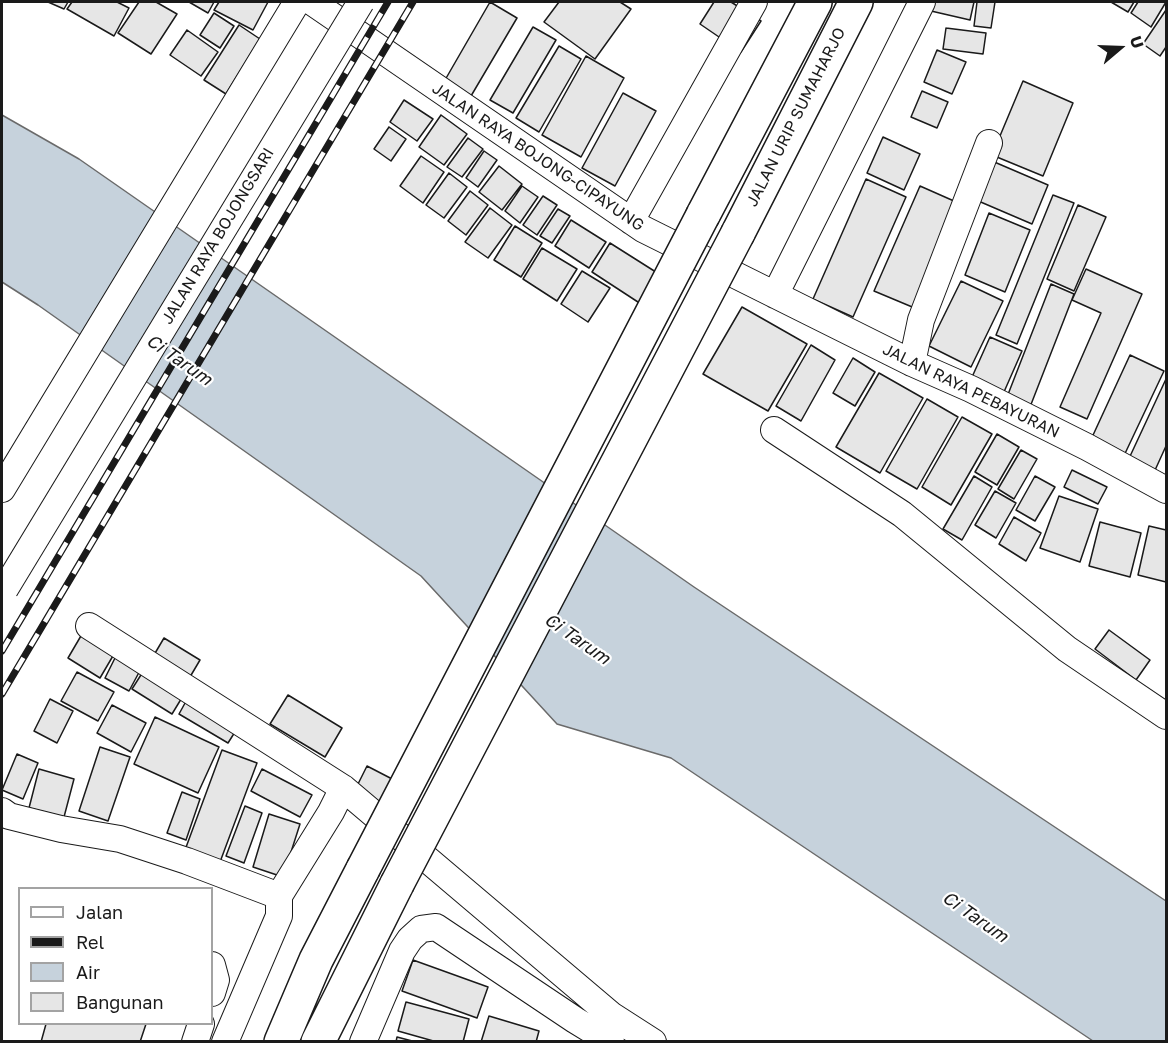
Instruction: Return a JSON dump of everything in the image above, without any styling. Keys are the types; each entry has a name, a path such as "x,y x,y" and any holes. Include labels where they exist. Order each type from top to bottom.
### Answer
{"highway":[{"path":"281,1041 316,960 815,2"},
{"name":"JALAN URIP SUMAHARJO","path":"318,1041 397,884 738,233 856,2"}],"street":[{"path":"2,489 297,2"},
{"name":"JALAN RAYA BOJONG-CIPAYUNG","path":"312,2 631,222 775,295"},
{"name":"JALAN RAYA BOJONGSARI","path":"3,592 361,2"},
{"path":"631,222 754,2"},
{"path":"775,295 922,2"},
{"path":"912,363 921,320 988,143"},
{"name":"JALAN RAYA PEBAYURAN","path":"775,295 1088,447 1167,490"},
{"path":"774,430 902,514 1067,649 1167,716"},
{"path":"89,626 343,788 611,1015 653,1041"},
{"path":"225,1041 279,916 279,896 331,812 343,788"},
{"path":"2,811 9,816 61,829 120,839 187,861 279,896"},
{"path":"363,1041 402,951 421,929 436,927 565,1014 610,1041"},
{"path":"213,968 216,980 213,990"},
{"path":"195,1041 200,1025"}],"water":[{"name":"Ci Tarum","path":"2,115 79,159 694,587 1166,901 1166,1041 1093,1041 671,758 557,724 421,576 38,305 2,282"}],"building":[{"path":"48,2 68,2 64,9"},
{"path":"72,2 117,2 129,8 114,36 67,9"},
{"path":"139,2 156,2 177,14 151,54 118,33"},
{"path":"189,2 214,2 208,13"},
{"path":"219,2 268,2 253,30 214,10"},
{"path":"490,2 517,18 471,96 445,80"},
{"path":"559,2 620,2 631,9 595,59 544,22"},
{"path":"714,2 731,2 761,21 741,52 700,24"},
{"path":"933,2 974,2 970,20 931,11"},
{"path":"977,2 995,2 991,28 974,26"},
{"path":"1111,2 1134,2 1128,12"},
{"path":"1138,2 1166,2 1151,27 1131,13"},
{"path":"1166,10 1166,47 1160,56 1143,44"},
{"path":"214,13 234,26 220,48 200,35"},
{"path":"239,25 260,39 226,94 204,80"},
{"path":"533,27 556,40 513,113 490,100"},
{"path":"946,28 986,33 983,54 943,49"},
{"path":"187,30 218,52 201,76 170,55"},
{"path":"559,46 581,59 539,132 516,118"},
{"path":"937,50 966,62 952,94 924,82"},
{"path":"586,56 624,78 581,157 542,135"},
{"path":"1023,81 1073,103 1043,176 992,155"},
{"path":"922,91 948,102 937,128 911,117"},
{"path":"623,93 656,111 615,186 582,168"},
{"path":"404,100 433,119 417,141 390,122"},
{"path":"441,115 467,134 444,165 419,147"},
{"path":"389,127 406,139 391,161 374,149"},
{"path":"883,137 920,154 904,190 867,173"},
{"path":"468,138 483,149 462,177 447,167"},
{"path":"484,151 497,160 478,187 466,178"},
{"path":"421,156 444,172 423,203 400,186"},
{"path":"992,161 1048,185 1032,224 976,200"},
{"path":"499,166 522,184 502,210 479,192"},
{"path":"449,173 467,187 444,218 426,205"},
{"path":"866,179 906,197 853,317 813,299"},
{"path":"522,186 538,197 520,223 505,211"},
{"path":"920,186 963,205 917,309 874,291"},
{"path":"470,191 488,205 466,235 448,221"},
{"path":"1053,195 1074,203 1017,344 996,335"},
{"path":"543,196 557,205 537,235 523,225"},
{"path":"1078,205 1106,217 1074,291 1047,279"},
{"path":"490,208 512,225 488,258 465,242"},
{"path":"558,209 570,216 552,243 540,236"},
{"path":"989,213 1030,230 1005,292 965,275"},
{"path":"571,220 606,242 589,268 555,246"},
{"path":"515,226 542,243 521,277 494,260"},
{"path":"610,243 659,274 641,304 592,272"},
{"path":"542,248 577,269 557,301 523,279"},
{"path":"1086,269 1142,294 1087,419 1060,407 1101,313 1072,300"},
{"path":"582,271 610,288 588,322 561,304"},
{"path":"961,281 1003,301 971,367 929,346"},
{"path":"1051,284 1074,294 1030,407 1007,397"},
{"path":"742,307 807,344 768,411 703,374"},
{"path":"990,337 1022,351 1000,401 968,386"},
{"path":"811,345 835,360 801,421 776,406"},
{"path":"1130,355 1164,371 1121,462 1088,446"},
{"path":"853,358 875,372 855,406 833,393"},
{"path":"879,373 923,398 880,473 836,447"},
{"path":"1166,379 1166,446 1151,479 1125,467"},
{"path":"927,399 958,417 917,489 886,471"},
{"path":"962,417 992,434 951,505 922,487"},
{"path":"997,434 1019,447 997,485 975,472"},
{"path":"1021,450 1037,459 1014,499 998,489"},
{"path":"1072,470 1107,487 1098,504 1064,487"},
{"path":"974,476 992,487 962,540 943,529"},
{"path":"1035,476 1055,487 1035,521 1016,510"},
{"path":"995,491 1016,503 996,538 975,525"},
{"path":"1059,496 1098,509 1080,562 1040,548"},
{"path":"1014,517 1041,533 1026,561 999,544"},
{"path":"1100,522 1141,533 1130,577 1089,566"},
{"path":"1149,526 1166,530 1166,582 1138,575"},
{"path":"85,629 117,649 100,678 68,658"},
{"path":"1109,630 1150,660 1136,680 1095,649"},
{"path":"164,638 200,660 187,682 151,660"},
{"path":"118,652 143,665 129,691 105,678"},
{"path":"146,667 186,691 172,714 132,689"},
{"path":"77,672 114,692 98,721 61,701"},
{"path":"190,694 240,724 228,743 179,714"},
{"path":"288,695 342,728 325,757 270,724"},
{"path":"50,699 73,711 57,743 34,731"},
{"path":"112,705 146,723 131,752 97,733"},
{"path":"155,717 219,747 198,793 134,764"},
{"path":"100,747 130,757 108,821 79,811"},
{"path":"222,750 257,763 220,862 185,850"},
{"path":"17,754 38,763 23,799 2,790"},
{"path":"367,766 396,781 382,809 353,794"},
{"path":"39,769 74,779 64,817 29,808"},
{"path":"262,769 312,795 300,817 251,791"},
{"path":"182,792 200,799 186,840 167,833"},
{"path":"245,806 262,813 244,863 226,856"},
{"path":"269,814 300,824 283,877 253,867"},
{"path":"413,960 488,987 477,1018 402,991"},
{"path":"406,1002 469,1019 463,1042 437,1042 398,1031"},
{"path":"489,1016 539,1031 536,1042 481,1042"},
{"path":"46,1025 146,1025 140,1042 41,1042"},
{"path":"397,1037 416,1042 396,1042"}],"railway":[{"path":"2,651 388,2"},
{"path":"2,694 413,2"}]}
